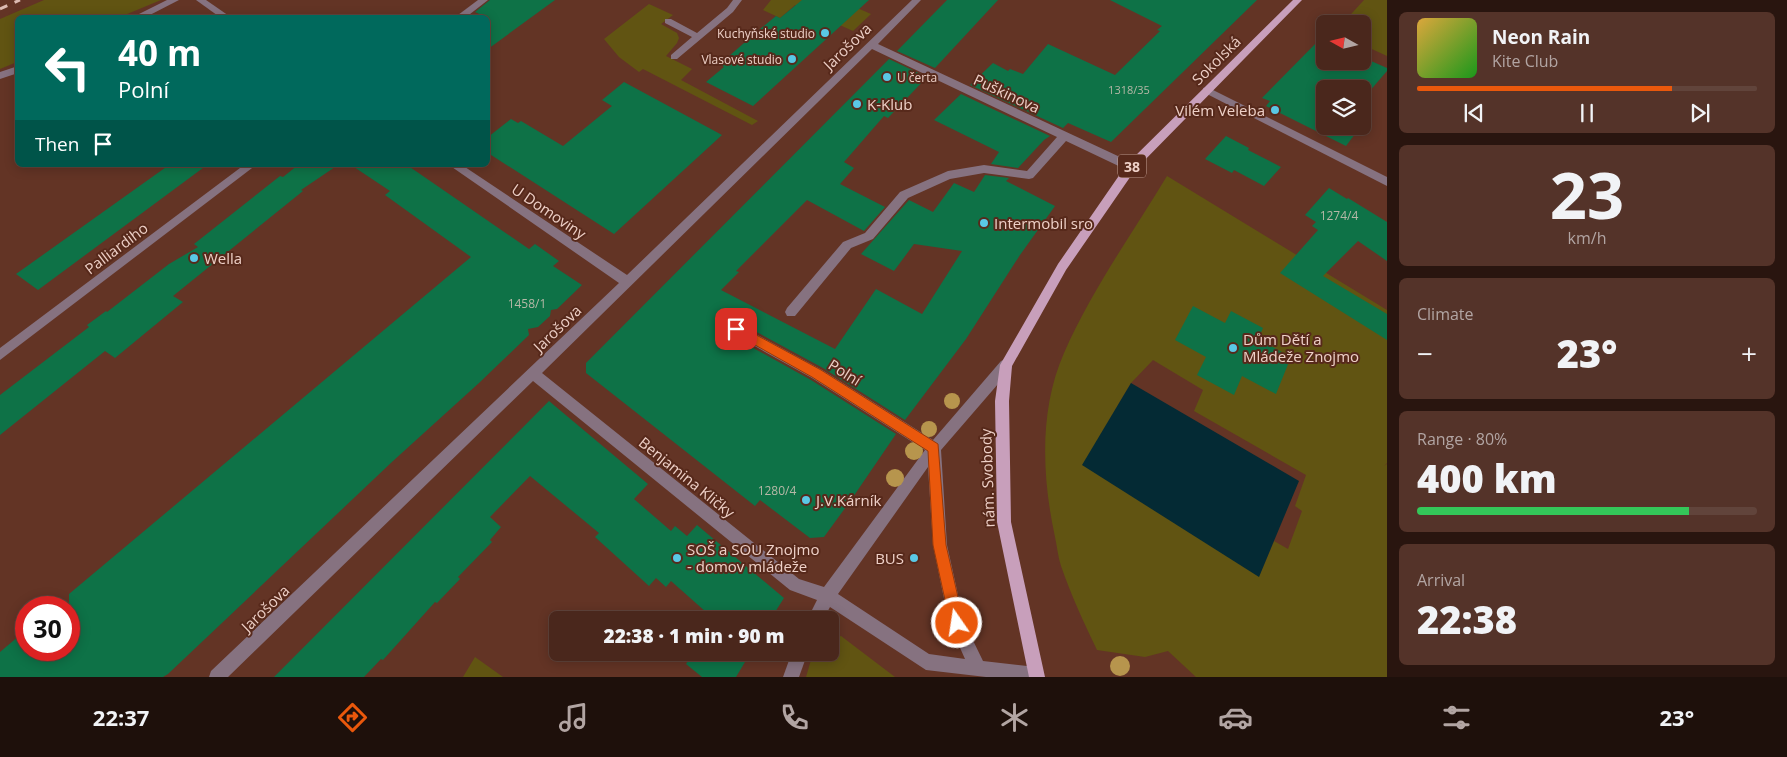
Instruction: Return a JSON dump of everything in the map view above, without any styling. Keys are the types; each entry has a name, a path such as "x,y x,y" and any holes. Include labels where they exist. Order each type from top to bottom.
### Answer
{"main road":[{"name":"Sokolská","path":"1006,364 1062,267 1131,167 1298,0"},
{"name":"nám. Svobody","path":"1006,364 1002,401 1004,522 1036,676"}],"street":[{"path":"142,15 175,0"},
{"path":"200,0 223,15"},
{"path":"462,15 484,0"},
{"path":"674,57 730,10 738,0"},
{"name":"Jarošova","path":"217,677 628,282 917,0"},
{"path":"668,21 698,37"},
{"name":"Puškinova","path":"871,45 1131,167"},
{"path":"0,76 15,70"},
{"path":"1207,90 1387,182"},
{"path":"792,312 847,245 869,236 904,195 948,176 984,169 1028,175 1064,136"},
{"name":"Palliardiho","path":"0,355 248,167"},
{"name":"U Domoviny","path":"457,167 628,282"},
{"name":"Polní","path":"736,329 816,374 934,448"},
{"path":"819,611 826,596 934,448 1006,364"},
{"name":"Benjamina Kličky","path":"533,373 795,585 826,596 926,662 1036,676"},
{"path":"934,448 940,545 957,623 978,668"},
{"path":"792,677 797,661"}],"shaded area":[{"path":"44,0 161,0 125,15 15,15 15,63 0,69 0,19"},
{"path":"771,0 839,0 871,14 853,31 795,5 780,18 763,10"},
{"path":"1364,0 1387,0 1387,56 1371,49 1371,15 1350,15"},
{"path":"649,4 673,15 661,24 677,33 679,38 666,56 692,69 681,80 758,121 752,125 643,69 639,72 619,57 604,39"},
{"path":"1167,176 1387,310 1387,463 1384,466 1387,464 1387,677 1196,677 1168,651 1145,657 1097,650 1073,598 1059,559 1047,491 1045,444 1050,397 1064,353 1087,307 1112,263","holes":["1153,360 1203,390 1194,411 1306,475 1295,506 1302,511 1288,549 1274,541 1259,576 1083,465 1131,383"]},
{"path":"841,636 895,677 806,677 811,661 839,661 839,637"},
{"path":"475,657 503,677 463,677"}],"water":[{"path":"1131,383 1299,481 1259,577 1082,465"}],"building":[{"path":"490,0 555,0 490,48 490,15 482,15 475,12"},
{"path":"802,0 869,0 753,106 706,82 724,67 720,64 760,29 776,16 780,18"},
{"path":"947,0 998,0 935,68 897,51"},
{"path":"1110,0 1257,0 1111,142 1068,123 1063,128 970,85 993,63 1008,71 1010,69 1023,74 1048,44 1115,75 1160,31 1157,30 1162,26"},
{"path":"1316,43 1316,70 1371,70 1371,61 1387,68 1387,71 1371,90 1371,80 1316,80 1316,131 1266,106 1270,101 1262,98"},
{"path":"889,59 927,77 888,118 884,116 844,162 854,168 840,184 885,207 864,231 807,200 736,271 739,272 721,290 835,349 876,289 922,314 962,251 914,244 894,271 861,254 909,200 933,212 954,183 974,192 985,175 1009,178 1006,181 1055,206 1020,255 966,339 905,420 823,368 740,323 729,324 727,330 730,335 811,380 896,434 824,537 810,538 760,500 755,506 586,373 586,363"},
{"path":"624,82 722,135 614,234 490,154 490,135 511,119 518,123 521,121 563,146 612,106 602,100"},
{"path":"961,94 1050,136 1018,168 991,164 999,152 934,120"},
{"path":"1324,135 1354,135 1346,146"},
{"path":"1226,136 1281,167 1264,186 1234,170 1232,173 1205,159"},
{"path":"166,167 204,167 38,290 16,274"},
{"path":"296,167 335,167 301,190 303,191 173,296 183,302 115,358 105,351 0,435 0,395 89,327 87,325 107,312 169,264 198,247 194,244 280,176 283,177"},
{"path":"354,167 410,167 529,249 535,244 559,261 553,266 582,285 557,309 551,310 550,316 538,327 528,329 529,335 479,383 393,461 168,674 163,677 0,677 0,652 15,639 15,661 80,661 80,596 69,596 69,594 471,257 385,195 390,191"},
{"path":"1329,188 1387,222 1387,261 1358,241 1323,276 1387,314 1387,340 1280,273 1318,230 1312,226 1316,222 1305,215"},
{"name":"Dům Dětí a Mládeže Znojmo","path":"1193,306 1225,323 1231,311 1263,328 1258,339 1291,357 1276,394 1242,376 1234,395 1197,375 1206,357 1175,340"},
{"path":"549,401 648,484 634,499 671,531 675,526 687,536 697,525 784,598 776,611 705,611 671,581 666,587 656,578 649,586 595,537 599,533 530,476 490,517 501,527 490,540 492,542 458,577 460,579 437,603 435,602 383,660 381,659 364,677 274,677"},
{"path":"688,661 746,661 736,677 702,677 686,664"}],"railway":[{"path":"0,9 20,0"}],"place":[{"name":"Kuchyňské studio","path":"825,33"},
{"name":"Vlasové studio","path":"792,59"},
{"name":"U čerta","path":"887,77"},
{"name":"K-Klub","path":"857,104"},
{"name":"Vilém Veleba","path":"1275,110"},
{"name":"Intermobil sro","path":"984,223"},
{"name":"Wella","path":"194,258"},
{"name":"Dům Dětí a Mládeže Znojmo","path":"1233,348"},
{"name":"J.V.Kárník","path":"806,500"},
{"name":"SOŠ a SOU Znojmo - domov mládeže","path":"677,558"},
{"name":"BUS","path":"914,558"}],"route":[{"path":"736,329 816,374 934,448 940,545 957,623"}]}
